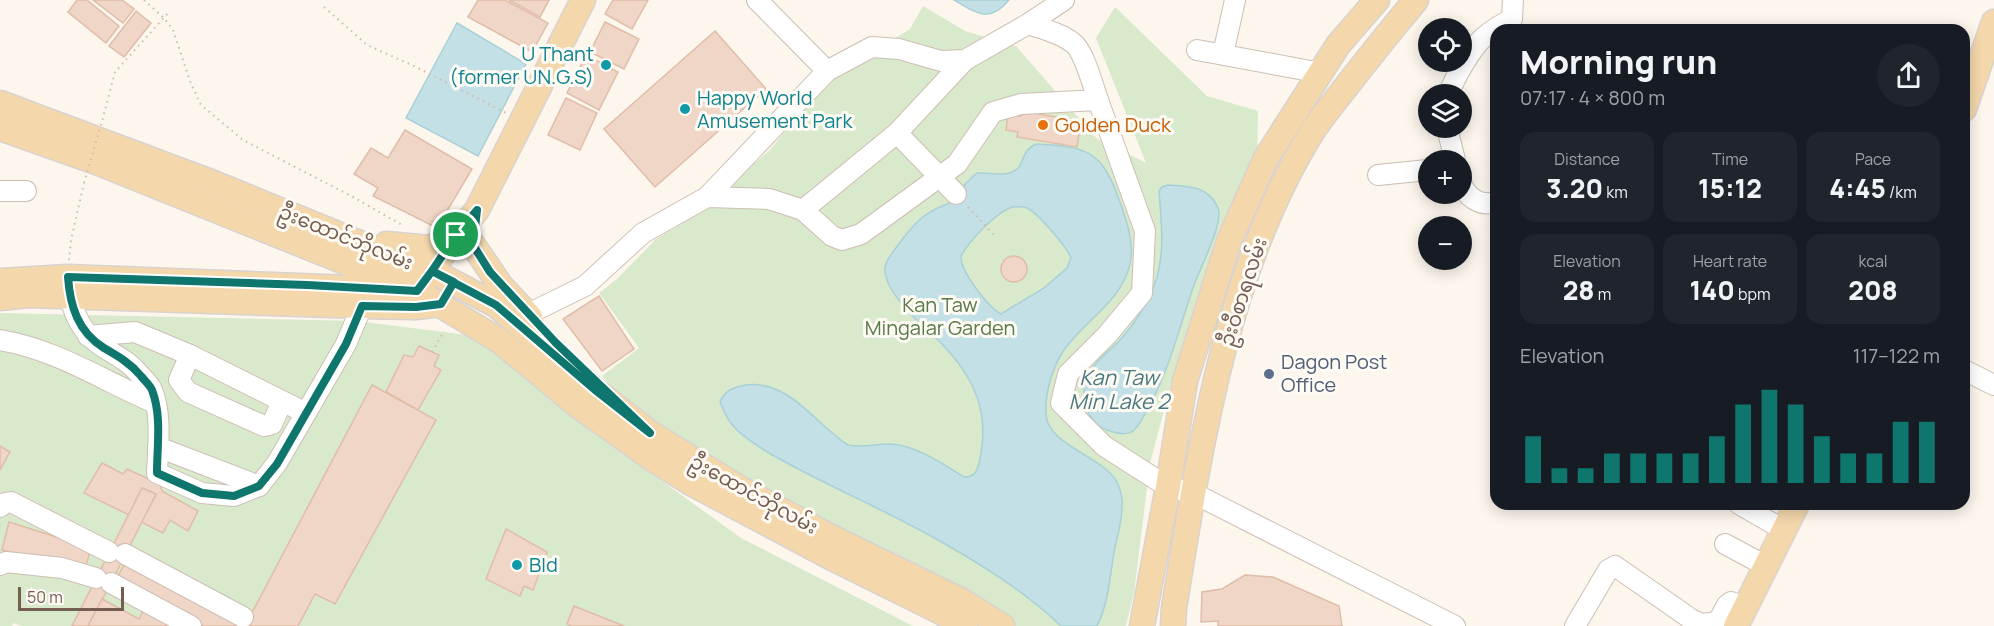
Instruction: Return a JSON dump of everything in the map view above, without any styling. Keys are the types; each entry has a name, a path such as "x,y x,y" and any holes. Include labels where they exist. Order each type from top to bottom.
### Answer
{"main road":[{"path":"0,280 68,287 362,306 416,307 444,314 464,240 477,210 583,0"},
{"name":"ဦးဝီစာရလမ်း","path":"1142,626 1185,381 1229,241 1266,158 1338,45 1377,0"},
{"name":"ဦးဝီစာရလမ်း","path":"1173,626 1193,493 1214,383 1246,278 1276,199 1313,131 1416,0"},
{"path":"1970,92 1994,22"},
{"path":"1325,65 1355,76"},
{"name":"ဦးထောင်ဘိုလမ်း","path":"0,103 216,184 432,271 520,316 594,389 650,433 741,489 835,539 962,601 1002,626"},
{"name":"ဦးထောင်ဘိုလမ်း","path":"0,128 99,163 417,291 444,314 500,341 580,407 691,483 965,626"},
{"path":"1246,202 1271,212"},
{"path":"340,235 411,248 430,248 464,240"},
{"path":"464,240 490,272 520,316"},
{"path":"0,298 68,287 307,285 417,291 432,271 464,240"},
{"path":"307,285 320,268 317,249"},
{"path":"1741,616 1794,510"}],"street":[{"path":"757,0 827,71"},
{"path":"1223,54 1235,0"},
{"path":"1501,24 1512,18 1514,0"},
{"path":"804,210 897,133 965,60 1028,24 1053,3"},
{"path":"1028,24 1061,36 1075,44 1084,61 1145,231 1142,293 1107,335 1068,374 1061,403 1104,446 1168,487 1193,493 1455,626"},
{"path":"1452,84 1481,39 1490,32"},
{"path":"520,316 585,286 643,233 707,197 827,71 872,47 899,49 941,61 965,60"},
{"path":"1197,50 1325,65"},
{"path":"707,197 769,199 804,210 832,236 842,240 861,234 957,164 993,112 1021,104 1098,100"},
{"path":"897,133 956,194"},
{"path":"1378,175 1418,171"},
{"path":"0,191 26,191"},
{"path":"1472,198 1476,202 1490,203"},
{"path":"68,287 75,314 88,336 135,368 152,389 159,423 157,473 202,493 234,496 259,486 277,464 346,344 362,306"},
{"path":"88,336 135,332 190,356 306,413"},
{"path":"0,340 18,343 72,362 119,388 154,403"},
{"path":"190,356 179,380 188,392 264,426 272,424 282,402"},
{"path":"1970,373 1994,385"},
{"path":"158,447 259,486"},
{"path":"0,507 11,502 243,617"},
{"path":"1749,510 1784,530"},
{"path":"1725,544 1766,566"},
{"path":"0,565 6,562 62,568 103,580 191,626"},
{"path":"1575,626 1608,570 1615,566 1701,624 1718,622 1727,604 1731,602 1741,616"}],"path":[{"path":"144,0 164,18 173,30 191,84 201,105 243,140 402,225 408,233 411,248"},
{"path":"324,7 367,45 506,113"},
{"path":"68,287 70,240 115,72 168,12"},
{"path":"956,194 996,237"},
{"path":"432,352 444,314"}],"green space":[{"name":"Kan Taw Mingalar Garden","path":"923,6 965,31 1016,46 1096,138 1146,163 1096,38 1115,7 1207,96 1258,111 1257,168 1214,257 1174,373 1150,463 1134,593 1126,626 1012,626 735,479 620,395 602,376 639,348 599,293 617,279 656,239 678,226 769,151 825,82 910,29"},
{"path":"0,313 357,321 483,337 601,437 741,538 913,626 21,626 14,623 12,626 0,626"}],"water":[{"path":"954,0 1009,0 995,12 983,14"},
{"path":"457,23 526,64 478,156 406,118"},
{"path":"1037,144 1078,149 1096,159 1111,179 1130,238 1130,264 1119,289 1064,350 1053,372 1047,397 1046,414 1055,434 1108,472 1116,480 1121,493 1121,522 1107,598 1097,626 1061,626 998,576 964,555 771,454 736,429 720,402 727,392 746,385 762,385 776,389 801,405 848,445 900,445 929,456 964,477 973,475 978,466 983,428 977,398 971,383 953,356 894,294 885,268 887,261 907,233 919,221 938,208 955,201 965,184 977,173 1003,174 1016,170 1031,147","holes":["1013,207 1027,208 1032,211 1058,238 1071,258 1067,268 1044,288 1001,314 976,288 965,270 961,256 976,235 991,221"]},
{"name":"Kan Taw Min Lake 2","path":"1168,185 1197,189 1209,195 1218,208 1218,224 1154,397 1142,420 1133,431 1117,433 1100,426 1090,415 1086,408 1085,384 1094,366 1120,340 1137,318 1154,286 1162,245 1159,191"}],"building":[{"path":"77,0 87,0 119,26 106,43 68,12"},
{"path":"93,0 122,0 134,9 123,23"},
{"path":"478,0 505,0 548,23 532,52 468,17"},
{"path":"509,0 549,0 540,17"},
{"path":"613,0 648,0 632,29 605,14"},
{"path":"136,11 151,23 124,57 109,46"},
{"path":"605,22 639,39 624,69 590,52"},
{"name":"Happy World Amusement Park","path":"715,31 766,89 655,187 604,129"},
{"path":"586,55 618,72 599,110 567,93"},
{"path":"566,98 597,113 580,150 548,135"},
{"name":"Golden Duck","path":"1021,111 1081,121 1077,147 1017,137 1018,132 1006,130 1008,114 1021,116"},
{"path":"405,130 472,169 437,228 373,196 378,188 354,174 371,148 388,158"},
{"path":"1014,256 1023,260 1027,269 1023,278 1014,282 1005,278 1001,269 1005,260"},
{"path":"599,296 634,349 602,371 563,319"},
{"path":"419,346 439,355 434,366 441,370 418,410 386,392 404,355 413,357"},
{"path":"372,385 436,420 335,604 315,594 298,626 245,626"},
{"path":"0,446 10,452 0,470"},
{"path":"102,463 123,474 127,469 153,481 160,485 162,491 198,511 188,531 170,520 163,533 141,522 156,494 142,488 129,515 84,493"},
{"path":"142,488 156,494 111,583 88,626 72,626"},
{"path":"9,522 91,548 85,569 2,550"},
{"name":"Bld","path":"506,529 547,552 533,590 524,586 520,596 486,579"},
{"path":"126,561 239,623 237,626 203,626 117,578"},
{"path":"1245,575 1273,577 1339,606 1342,626 1218,626 1218,621 1201,622 1202,592 1222,589"},
{"path":"102,599 139,619 145,607 182,626 88,626"},
{"path":"574,606 624,626 571,626 567,624"}],"place":[{"name":"U Thant (former UN.G.S)","path":"606,65"},
{"name":"Happy World Amusement Park","path":"685,109"},
{"name":"Golden Duck","path":"1043,125"},
{"name":"Dagon Post Office","path":"1269,374"},
{"name":"Bld","path":"517,565"}],"route":[{"path":"456,235 432,271 454,282 441,304 416,307 362,306 346,344 277,464 259,486 234,496 202,493 157,473 159,423 152,389 135,368 88,336 75,314 69,296 68,277 417,291 432,271 454,282 496,305 594,389 650,433 556,343 490,272 473,245 477,210 456,235"}]}
